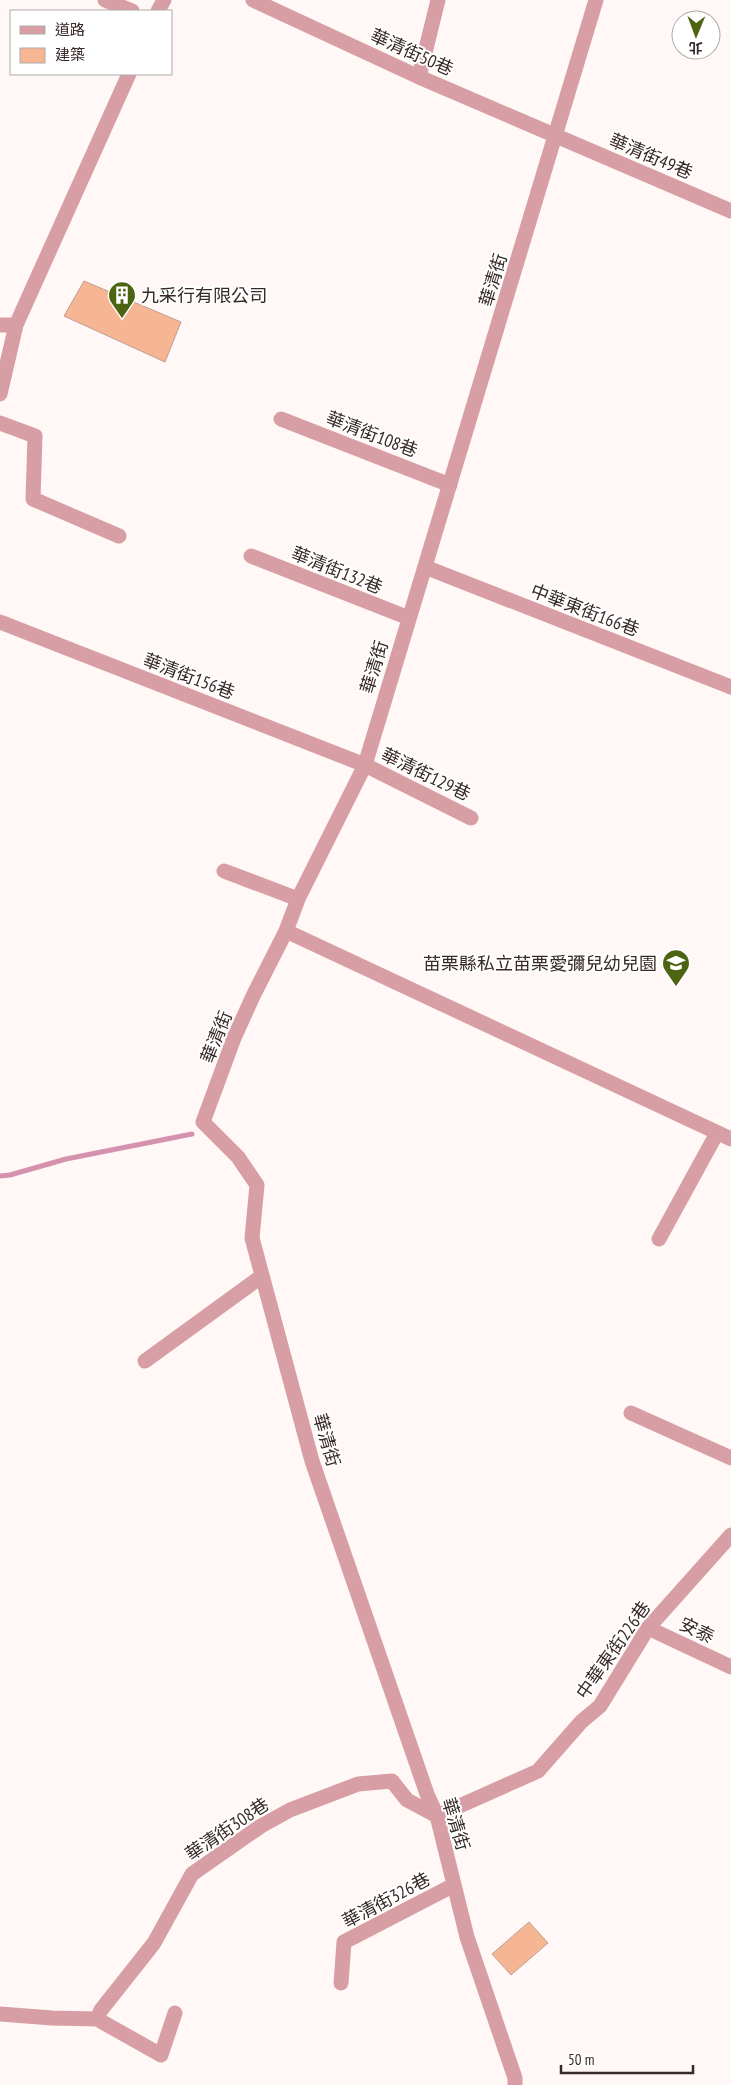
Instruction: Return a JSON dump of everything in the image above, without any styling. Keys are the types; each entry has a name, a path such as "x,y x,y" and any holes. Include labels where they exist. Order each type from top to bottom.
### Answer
{"street":[{"path":"104,0 129,10"},
{"name":"華清街50巷","path":"253,0 419,77 556,136"},
{"path":"419,77 438,0"},
{"name":"華清街","path":"515,2085 467,1937 437,1816 427,1794 377,1653 312,1461 252,1238 257,1185 238,1157 203,1122 234,1038 286,931 298,899 365,764 596,0"},
{"path":"0,394 16,325 129,75"},
{"name":"華清街49巷","path":"556,136 731,211"},
{"path":"0,325 16,325"},
{"name":"華清街108巷","path":"281,419 450,485"},
{"path":"0,423 35,436 33,499 119,536"},
{"name":"華清街132巷","path":"251,556 409,618"},
{"name":"中華東街166巷","path":"425,567 731,687"},
{"name":"華清街156巷","path":"0,622 365,764"},
{"name":"華清街129巷","path":"365,764 471,818"},
{"path":"224,871 298,899"},
{"path":"286,931 731,1139"},
{"path":"660,1239 717,1133"},
{"path":"145,1360 262,1276"},
{"path":"631,1413 731,1458"},
{"name":"中華東街226巷","path":"437,1816 538,1771 581,1722 600,1706 648,1628 731,1535"},
{"name":"安泰","path":"648,1628 731,1667"},
{"name":"華清街308巷","path":"97,2019 101,2010 154,1943 192,1874 261,1826 290,1810 358,1784 392,1781 407,1800 437,1816"},
{"name":"華清街326巷","path":"341,1983 344,1942 454,1885"},
{"path":"0,2014 97,2019 161,2055 176,2013"}],"building":[{"name":"九采行有限公司","path":"84,281 181,322 165,362 64,316"},
{"path":"529,1922 548,1943 511,1975 492,1954"}],"waterway":[{"path":"0,1176 10,1175 66,1159 192,1134"}],"place":[{"name":"九采行有限公司","path":"122,319"},
{"name":"苗栗縣私立苗栗愛彌兒幼兒園","path":"676,987"}]}
